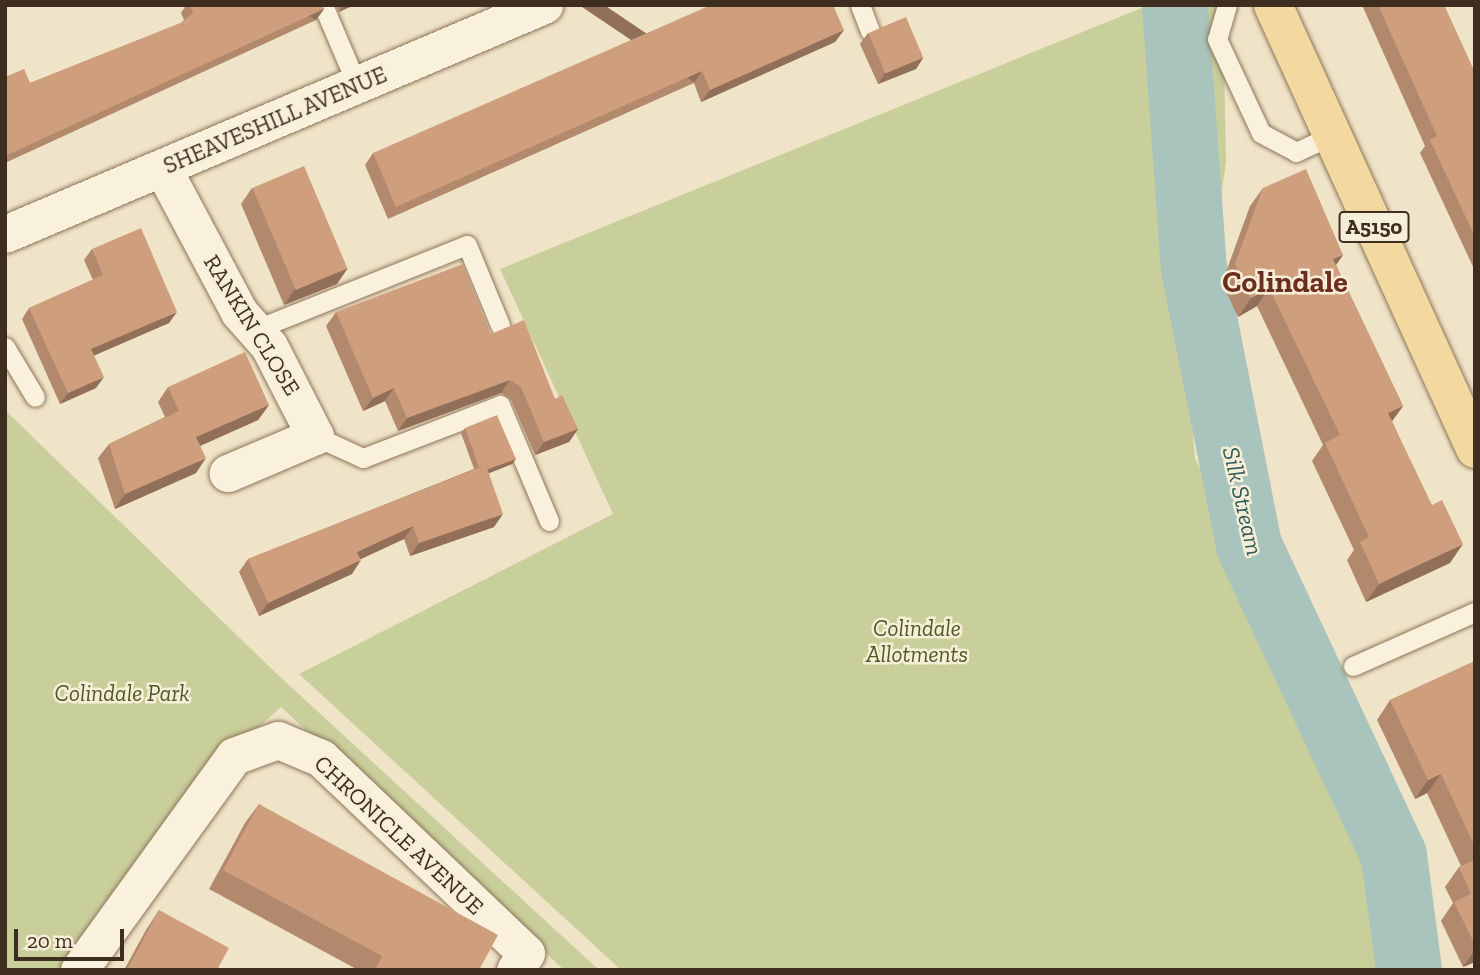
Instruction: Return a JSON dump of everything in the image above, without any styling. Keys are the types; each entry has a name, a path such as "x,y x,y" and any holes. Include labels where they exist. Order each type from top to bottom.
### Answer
{"main road":[{"name":"A5150","path":"1273,5 1475,449"}],"street":[{"name":"SHEAVESHILL AVENUE","path":"5,234 544,5"},
{"name":"RANKIN CLOSE","path":"163,169 239,312 254,330 316,436"},
{"path":"228,473 316,436"},
{"name":"CHRONICLE AVENUE","path":"79,970 234,756 278,740 321,758 521,961"}],"lane":[{"path":"323,5 357,85"},
{"path":"860,5 870,31"},
{"path":"1227,5 1217,39 1261,133 1296,152 1332,135"},
{"path":"254,330 467,245 500,325"},
{"path":"5,347 35,397"},
{"path":"316,436 363,458 500,405 549,521"},
{"path":"1353,666 1475,612"}],"green space":[{"name":"Colindale Allotments","path":"1149,5 1156,5 1195,458 1381,858 1399,970 621,970 299,674 613,514 500,269"},
{"path":"1164,5 1223,5 1226,161 1211,274 1226,388 1264,533 1307,639 1346,722 1416,836 1426,942 1435,970 1405,970 1386,856 1204,452"},
{"name":"Colindale Park","path":"5,410 278,675 599,970 564,970 281,707 213,768 67,970 5,970"}],"building":[{"path":"190,5 322,5 324,9 5,156 5,77 24,69 30,83 181,23 193,13"},
{"path":"711,5 833,5 844,30 710,90 702,71 396,207 373,153"},
{"path":"1378,5 1444,5 1475,73 1475,237 1430,140 1437,136"},
{"path":"906,17 923,58 885,74 868,33"},
{"path":"304,166 347,268 296,290 252,188"},
{"path":"1306,169 1343,255 1333,259 1403,406 1388,413 1432,505 1442,500 1463,544 1379,584 1360,542 1369,537 1325,443 1340,435 1269,288 1251,298 1235,264 1263,188"},
{"path":"141,228 177,312 91,349 104,377 68,393 29,308 103,275 92,249"},
{"path":"463,264 491,334 524,320 555,399 562,395 578,429 544,442 521,387 510,380 407,418 394,388 373,398 336,312"},
{"path":"245,352 269,405 196,437 206,458 125,494 109,444 179,411 168,387"},
{"path":"497,415 516,459 488,469 486,465 479,467 465,428"},
{"path":"486,465 503,514 419,543 413,526 357,552 361,560 268,603 248,559"},
{"path":"1475,661 1475,847 1441,774 1428,780 1390,700"},
{"path":"259,804 498,935 479,970 375,970 382,956 223,870"},
{"path":"1475,860 1475,945 1454,902 1471,894 1459,867"},
{"path":"159,910 229,948 217,970 127,970"}],"waterway":[{"name":"Silk Stream","path":"1175,5 1194,268 1249,546 1394,856 1409,970"}],"district":[{"name":"Colindale","path":"1285,282"}]}
